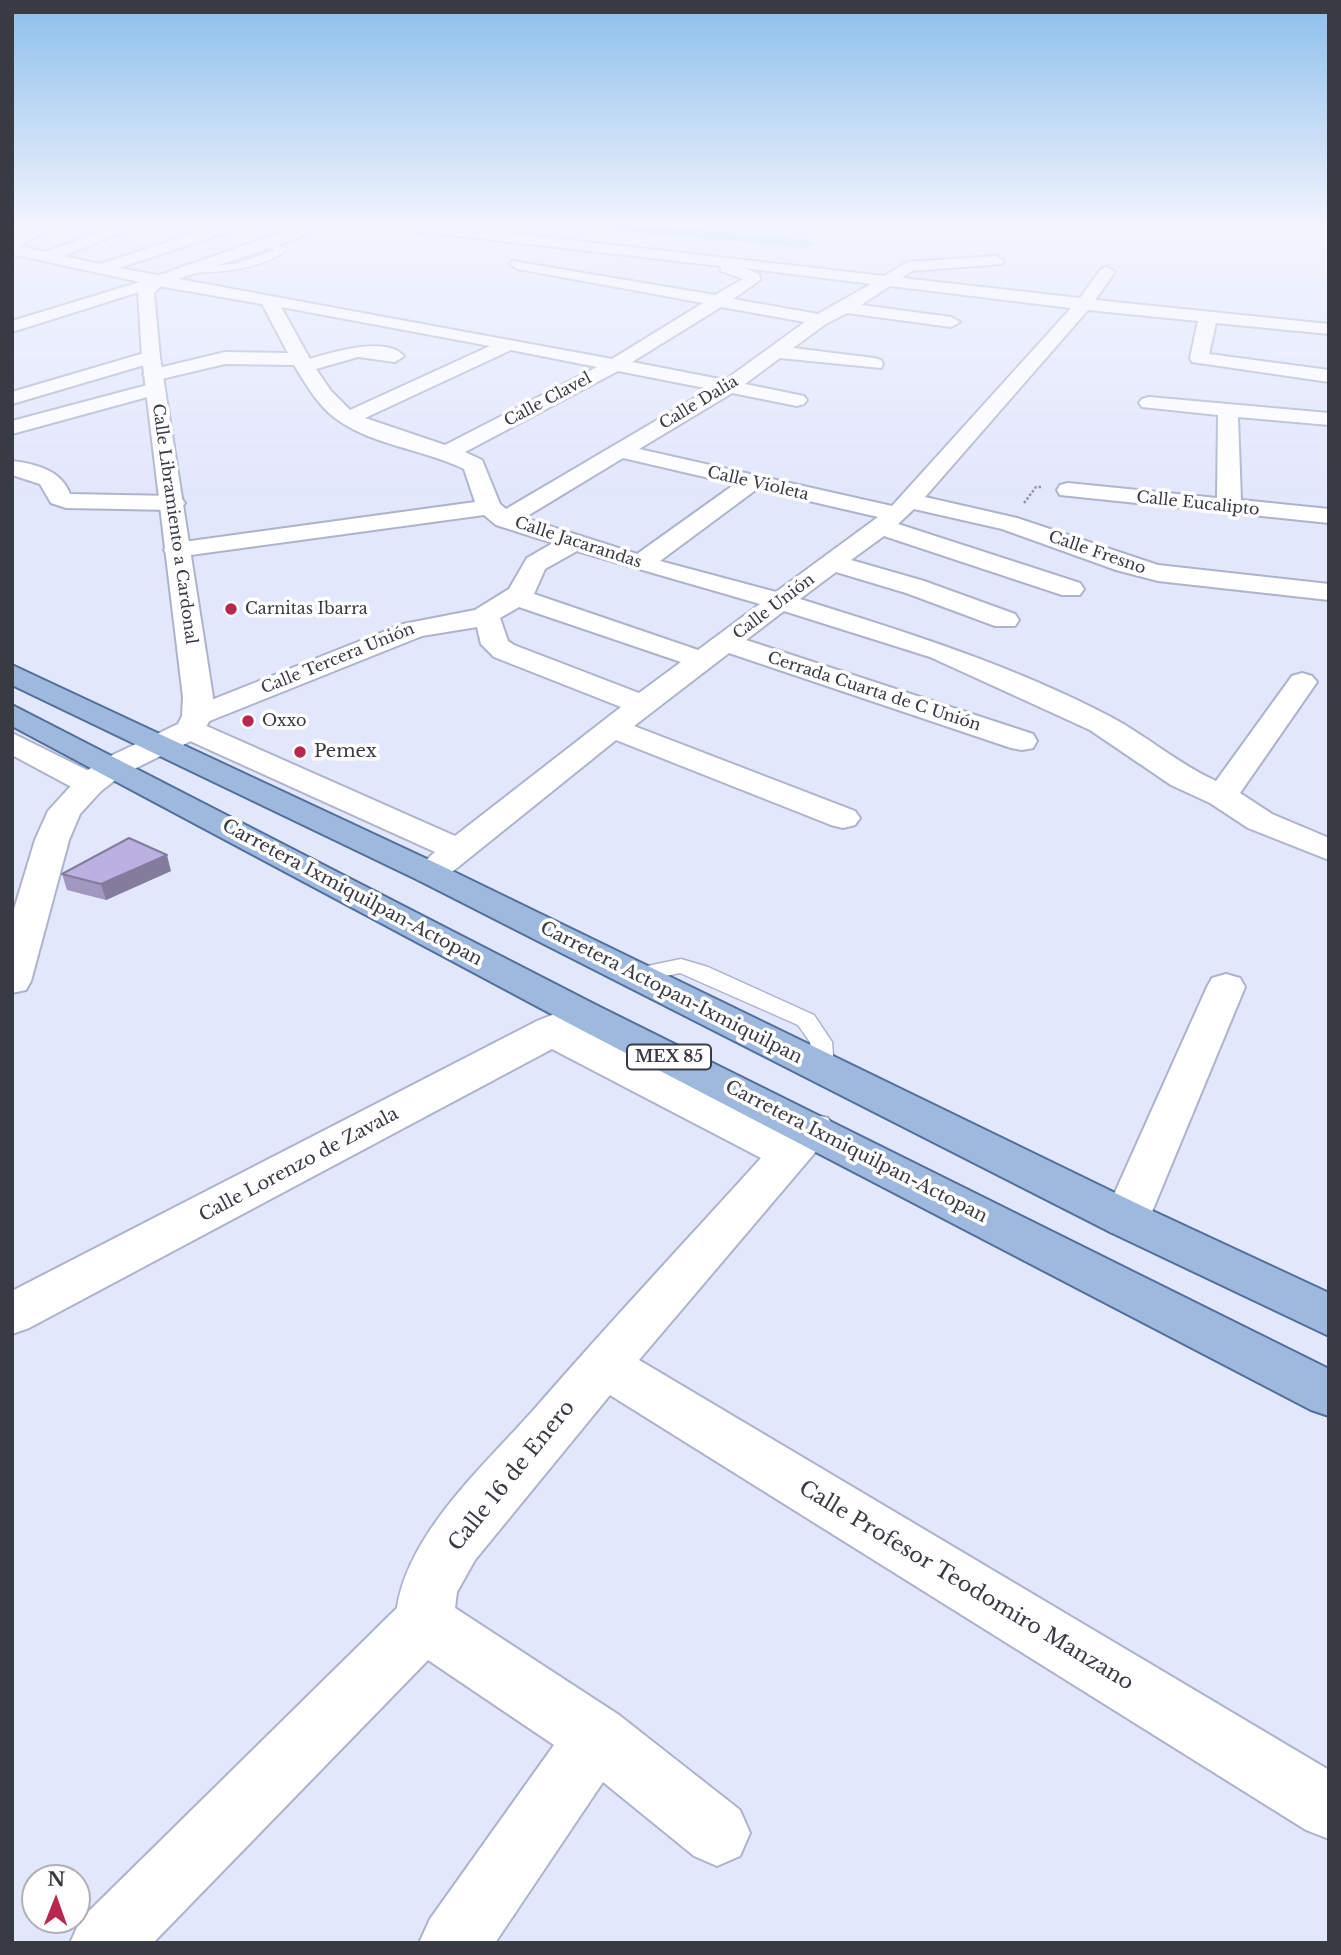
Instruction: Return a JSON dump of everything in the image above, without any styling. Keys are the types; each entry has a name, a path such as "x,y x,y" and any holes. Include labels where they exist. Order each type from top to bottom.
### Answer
{"main road":[{"name":"Carretera Actopan-Ixmiquilpan","path":"12,674 181,730 444,861 635,975 1126,1219 1329,1316"},
{"name":"Carretera Ixmiquilpan-Actopan","path":"12,714 101,776 568,1023"},
{"name":"Carretera Ixmiquilpan-Actopan","path":"801,1141 1329,1394"}],"street":[{"path":"12,327 45,316"},
{"name":"Calle Libramiento a Cardonal","path":"148,316 153,374 173,503 176,550 198,697 181,730"},
{"path":"176,550 496,513 474,465 449,452 349,418 334,407 303,362 279,316"},
{"path":"355,316 797,400"},
{"name":"Calle Clavel","path":"449,452 615,365 691,316"},
{"path":"798,316 820,320"},
{"name":"Calle Dalia","path":"496,513 620,451 728,387 828,316"},
{"path":"907,316 951,322"},
{"name":"Calle Unión","path":"444,861 615,729 642,705 896,514 1073,316"},
{"path":"1192,316 1329,329"},
{"path":"1208,318 1199,358 1329,376"},
{"path":"349,418 507,345"},
{"path":"12,398 153,374 225,358 303,362 357,351 395,356"},
{"path":"777,352 874,364"},
{"path":"453,372 485,378"},
{"path":"12,428 153,374"},
{"path":"1149,403 1329,419"},
{"path":"1228,410 1229,507"},
{"name":"Calle Violeta","path":"620,451 896,514"},
{"path":"12,468 27,469 48,478 59,491 59,498 66,501 173,503"},
{"path":"640,563 751,483"},
{"name":"Calle Eucalipto","path":"1068,490 1329,516"},
{"name":"Calle Jacarandas","path":"496,513 640,563 780,601 940,651 1101,724 1182,778 1222,796 1260,821 1329,850"},
{"path":"896,514 1070,589"},
{"name":"Calle Fresno","path":"896,514 1009,523 1125,565 1158,573 1329,592"},
{"path":"576,543 537,562 527,572 525,588 516,597 704,661"},
{"path":"834,563 915,587 1005,620"},
{"name":"Calle Tercera Unión","path":"12,981 52,840 65,811 101,776 181,730 398,638 410,629 481,617 516,597"},
{"path":"481,617 490,623 495,644 504,651 642,705"},
{"name":"Cerrada Cuarta de C Unión","path":"727,643 1022,741"},
{"path":"1222,796 1302,682"},
{"path":"615,729 843,818"},
{"path":"12,742 101,776"},
{"path":"1126,1219 1226,987"},
{"path":"568,1023 801,1141"},
{"name":"Calle Lorenzo de Zavala","path":"12,1314 568,1023"},
{"name":"Calle 16 de Enero","path":"424,1622 429,1587 455,1541 604,1365 801,1141"},
{"name":"Calle Profesor Teodomiro Manzano","path":"604,1365 1329,1807"},
{"path":"105,1943 424,1622 597,1737 717,1833"},
{"path":"454,1943 597,1737"}],"path":[{"path":"1009,523 1036,487 1068,490"}],"building":[{"path":"129,838 167,855 101,884 62,874"}],"place":[{"name":"Carnitas Ibarra","path":"231,609"},
{"name":"Oxxo","path":"248,721"},
{"name":"Pemex","path":"300,752"}]}
